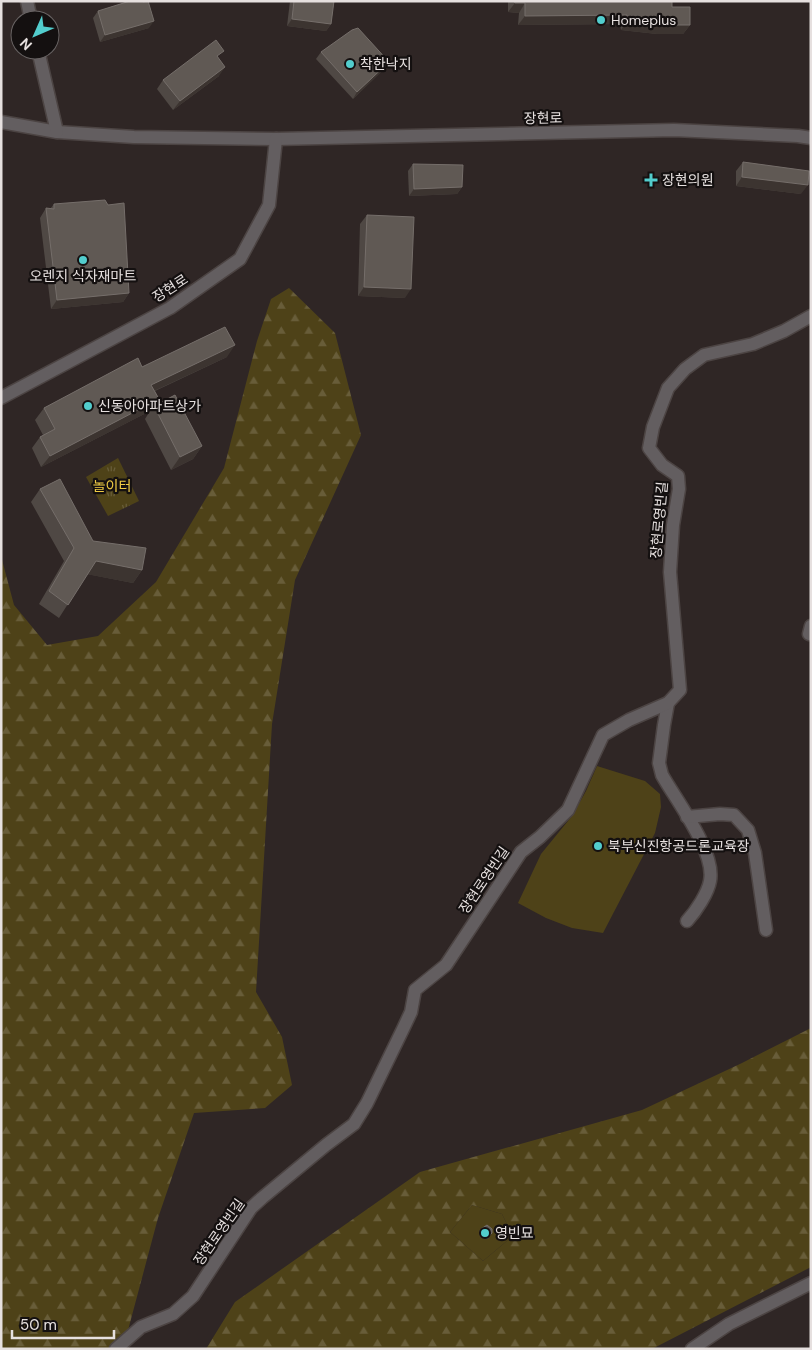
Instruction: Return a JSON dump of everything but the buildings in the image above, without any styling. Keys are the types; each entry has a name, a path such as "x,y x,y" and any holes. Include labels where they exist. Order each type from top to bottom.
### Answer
{"street":[{"path":"40,60 57,132"},
{"name":"장현로","path":"1,122 57,132 134,137 276,139 674,130 811,138"},
{"name":"장현로","path":"1,398 170,308 240,258 269,205 276,139"},
{"name":"장현로영빈길","path":"116,1349 141,1327 173,1314 193,1296 251,1208 354,1124 367,1103 411,1012 415,990 446,965 521,852 568,810 603,735 629,720 668,703 680,690 670,572 679,489 678,476 662,465 649,448 653,427 668,388 685,369 704,355 753,344 784,331 811,316"},
{"path":"668,703 659,763 662,775 703,846 710,866 710,881 696,911 687,921"},
{"path":"687,817 734,815 748,830 755,853 766,930"},
{"path":"692,1349 729,1324 811,1283"}],"green space":[{"path":"289,288 335,333 361,435 295,580 272,724 256,992 282,1037 292,1085 265,1108 194,1113 158,1218 123,1349 1,1349 1,556 14,605 47,645 98,636 156,582 224,468 257,341 271,299"},
{"name":"놀이터","path":"118,458 139,501 108,516 86,477"},
{"name":"북부신진항공드론교육장","path":"597,766 645,781 660,794 661,807 655,833 603,933 572,928 546,918 518,903 541,854 572,816"},
{"path":"811,1028 811,1267 652,1349 206,1349 235,1302 420,1172 642,1110","holes":["472,1205 502,1214 513,1236 483,1261 450,1232"]},
{"path":"472,1205 502,1214 513,1236 483,1261 450,1232"}],"place":[{"name":"Homeplus","path":"601,20"},
{"name":"착한낙지","path":"350,64"},
{"name":"장현의원","path":"651,180"},
{"name":"오렌지 식자재마트","path":"83,260"},
{"name":"신동아아파트상가","path":"88,406"},
{"name":"북부신진항공드론교육장","path":"598,846"},
{"name":"영빈묘","path":"485,1233"}]}
